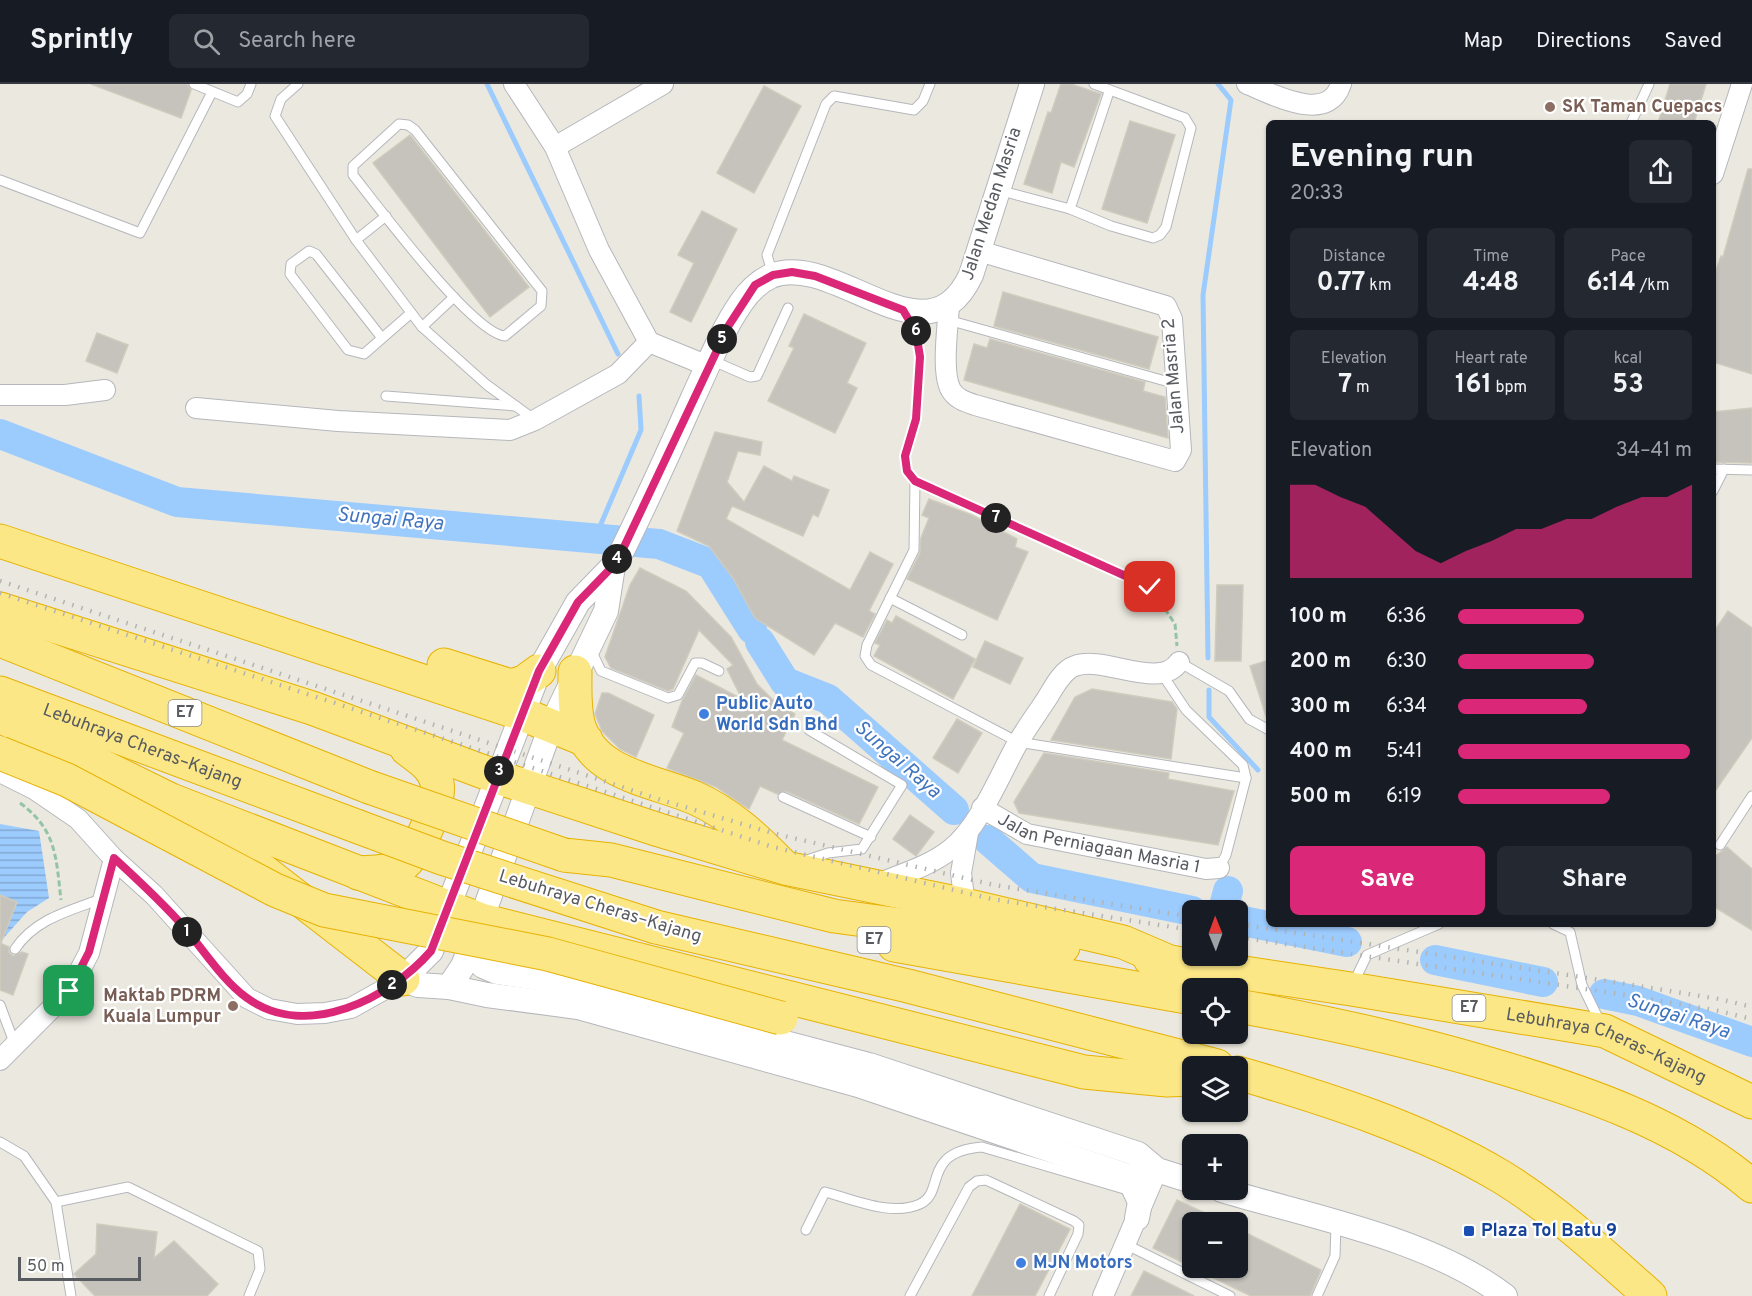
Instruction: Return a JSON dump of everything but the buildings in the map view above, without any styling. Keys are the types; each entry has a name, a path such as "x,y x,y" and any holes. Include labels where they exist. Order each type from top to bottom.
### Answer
{"highway":[{"path":"0,519 511,686 524,682 539,671"},
{"path":"0,541 537,720 586,741"},
{"path":"0,609 312,708 399,742 530,788 785,868 868,887 965,905 1123,942 1172,963"},
{"path":"278,632 403,652"},
{"name":"E7","path":"0,640 369,787 564,855 609,878 767,917 913,949 1182,996"},
{"path":"582,658 578,723 586,741 599,759 618,771 697,799 733,820 761,843 785,868"},
{"name":"Lebuhraya Cheras–Kajang","path":"0,693 442,858 656,927 908,986 1182,1057"},
{"path":"0,716 171,800 354,873 482,920 1084,1072 1182,1079"},
{"path":"354,873 399,867 414,856 439,797 437,780 428,765 399,742"},
{"path":"0,753 68,780 275,890 324,910 548,954 781,1018 858,1035 954,1041"},
{"path":"171,800 403,979"},
{"name":"E7","path":"564,855 611,860 834,916 1172,963"},
{"name":"Lebuhraya Cheras–Kajang","path":"1172,963 1351,989 1605,1031 1747,1097 1752,1102"},
{"path":"1248,1008 1340,1025 1438,1049 1537,1078 1629,1111 1724,1162 1752,1186"},
{"path":"1248,1078 1384,1121 1501,1177 1591,1243 1650,1296"}],"street":[{"path":"514,84 555,147 599,250 649,342 709,363"},
{"path":"555,147 663,84"},
{"name":"Jalan Medan Masria","path":"949,313 962,294 980,252 1032,84"},
{"path":"1247,84 1297,104 1325,104 1338,93 1341,84"},
{"path":"1716,165 1742,84"},
{"name":"Jalan Masria 2","path":"949,313 947,378 951,391 958,398 975,405 1175,461 1181,450 1172,319 1166,306 980,252"},
{"path":"449,987 469,951 482,920 530,788 539,671 578,602 618,557 639,517 709,363 741,303 755,285 773,275 792,272 815,276 903,310 938,309 949,313"},
{"path":"196,408 338,421 510,430 535,420 618,374 649,342"},
{"path":"0,395 65,395 105,390"},
{"path":"0,772 34,789 78,819 114,858 154,895 230,982 248,998 269,1009 297,1014 351,1008 403,979 431,951 497,777 582,658 606,611 618,557"},
{"path":"1162,674 1173,670 1179,662"},
{"name":"Jalan Perniagaan Masria 1","path":"968,831 1018,742 1060,678 1075,666 1095,665 1162,674"},
{"name":"Jalan Perniagaan Masria 1","path":"982,808 1027,834 1206,869 1219,868"},
{"path":"868,887 937,859 953,848 968,831"},
{"path":"965,905 961,873 968,831"},
{"path":"0,1060 69,991 89,952 114,858"},
{"path":"469,951 483,966 497,972 585,985 869,1065 1138,1154 1157,1170 1182,1177"},
{"path":"403,979 418,985 449,987 487,995 578,1007 858,1085 1132,1184 1140,1202 1137,1218"},
{"path":"1132,1184 1157,1170"},
{"path":"1103,1296 1157,1170"},
{"path":"1248,1198 1414,1247 1484,1280 1505,1296"}],"lane":[{"path":"194,84 238,102 247,94 251,84"},
{"path":"298,84 282,99 275,116 356,240 422,327 487,385 535,420"},
{"path":"773,275 767,255 825,104 834,96 914,110 923,101 930,84"},
{"path":"998,190 1070,208 1112,226 1153,238 1160,235 1166,227 1191,128 1190,122 1185,118 1109,92 1094,84"},
{"path":"1632,120 1649,84"},
{"path":"0,180 140,233 212,92"},
{"path":"1070,208 1109,92"},
{"path":"399,124 408,125 542,291 544,298 542,306 505,336 489,331 454,297 386,216 353,175 353,166 399,124"},
{"path":"356,240 386,216"},
{"path":"382,338 316,254 309,251 291,264 290,274 348,350 364,354 411,313"},
{"path":"422,327 454,297"},
{"path":"709,363 750,377 757,376 788,308"},
{"path":"903,310 916,332 920,357 916,419 905,456 907,471 915,481 914,550 867,645 864,656 871,665 1018,742 1246,778"},
{"path":"949,313 1176,384"},
{"path":"386,396 516,406"},
{"path":"1716,469 1752,470"},
{"path":"1716,485 1724,469"},
{"path":"890,598 962,635"},
{"path":"582,658 601,671 668,698 678,695 695,663 702,663 718,671"},
{"path":"1179,662 1229,691 1249,719 1266,728"},
{"path":"1162,674 1186,710 1243,765 1246,778 1226,855 1219,868"},
{"path":"785,868 828,853 862,849 902,785 809,730"},
{"path":"1720,845 1752,795"},
{"path":"783,796 871,837"},
{"path":"15,949 24,935 38,924 103,898"},
{"path":"1351,989 1367,955 1432,927"},
{"path":"1559,927 1570,932 1582,985 1605,1031"},
{"path":"0,1005 15,1045"},
{"path":"0,1142 24,1156 56,1202 71,1296"},
{"path":"806,1230 825,1192 881,1206 905,1208 922,1204 931,1191 940,1166 952,1154 966,1148 982,1147 1132,1184"},
{"path":"910,1296 969,1187 977,1181 986,1180 1079,1225 1078,1233 1049,1296"},
{"path":"56,1202 128,1187 258,1251 260,1269 249,1296"},
{"path":"1317,1296 1335,1256 1336,1223"},
{"path":"1125,1244 1230,1296"}],"path":[{"path":"915,481 1150,587 1176,624 1179,662"},
{"path":"15,800 41,821 49,832 56,862 63,914"}],"water":[{"path":"0,824 39,831 49,898 27,912 0,942"}],"waterway":[{"path":"487,84 618,354"},
{"path":"1208,658 1203,295 1231,100 1218,84"},
{"path":"595,538 641,430 639,396"},
{"name":"Sungai Raya","path":"0,434 177,502 659,544 711,564 752,629"},
{"name":"Sungai Raya","path":"760,642 785,682 828,699 954,810"},
{"path":"1209,690 1209,717 1258,770"},
{"name":"Sungai Raya","path":"988,840 1032,878 1182,909"},
{"path":"1226,900 1228,891"},
{"name":"Sungai Raya","path":"1248,922 1266,926"},
{"name":"Sungai Raya","path":"1273,927 1347,942"},
{"name":"Sungai Raya","path":"1435,960 1543,982"},
{"name":"Sungai Raya","path":"1604,994 1638,1001 1752,1042"}],"railway":[{"path":"0,581 661,800 776,834 994,885 1182,915"},
{"path":"0,593 773,847 992,899 1182,928"},
{"path":"1248,926 1719,999 1752,1007"},
{"path":"1248,938 1626,995 1752,1019"}],"place":[{"name":"SK Taman Cuepacs","path":"1550,107"},
{"name":"Public Auto World Sdn Bhd","path":"704,714"},
{"name":"Maktab PDRM Kuala Lumpur","path":"233,1006"},
{"name":"Plaza Tol Batu 9","path":"1469,1231"},
{"name":"MJN Motors","path":"1021,1263"}],"route":[{"path":"69,991 89,952 114,858 154,895 230,982 248,998 269,1009 297,1014 325,1013 351,1008 403,979 419,965 431,951 449,908 539,671 578,602 613,566 623,549 708,366 741,303 755,285 773,275 792,272 815,276 903,310 916,332 920,357 916,419 905,456 907,471 915,481 1150,587"}]}
